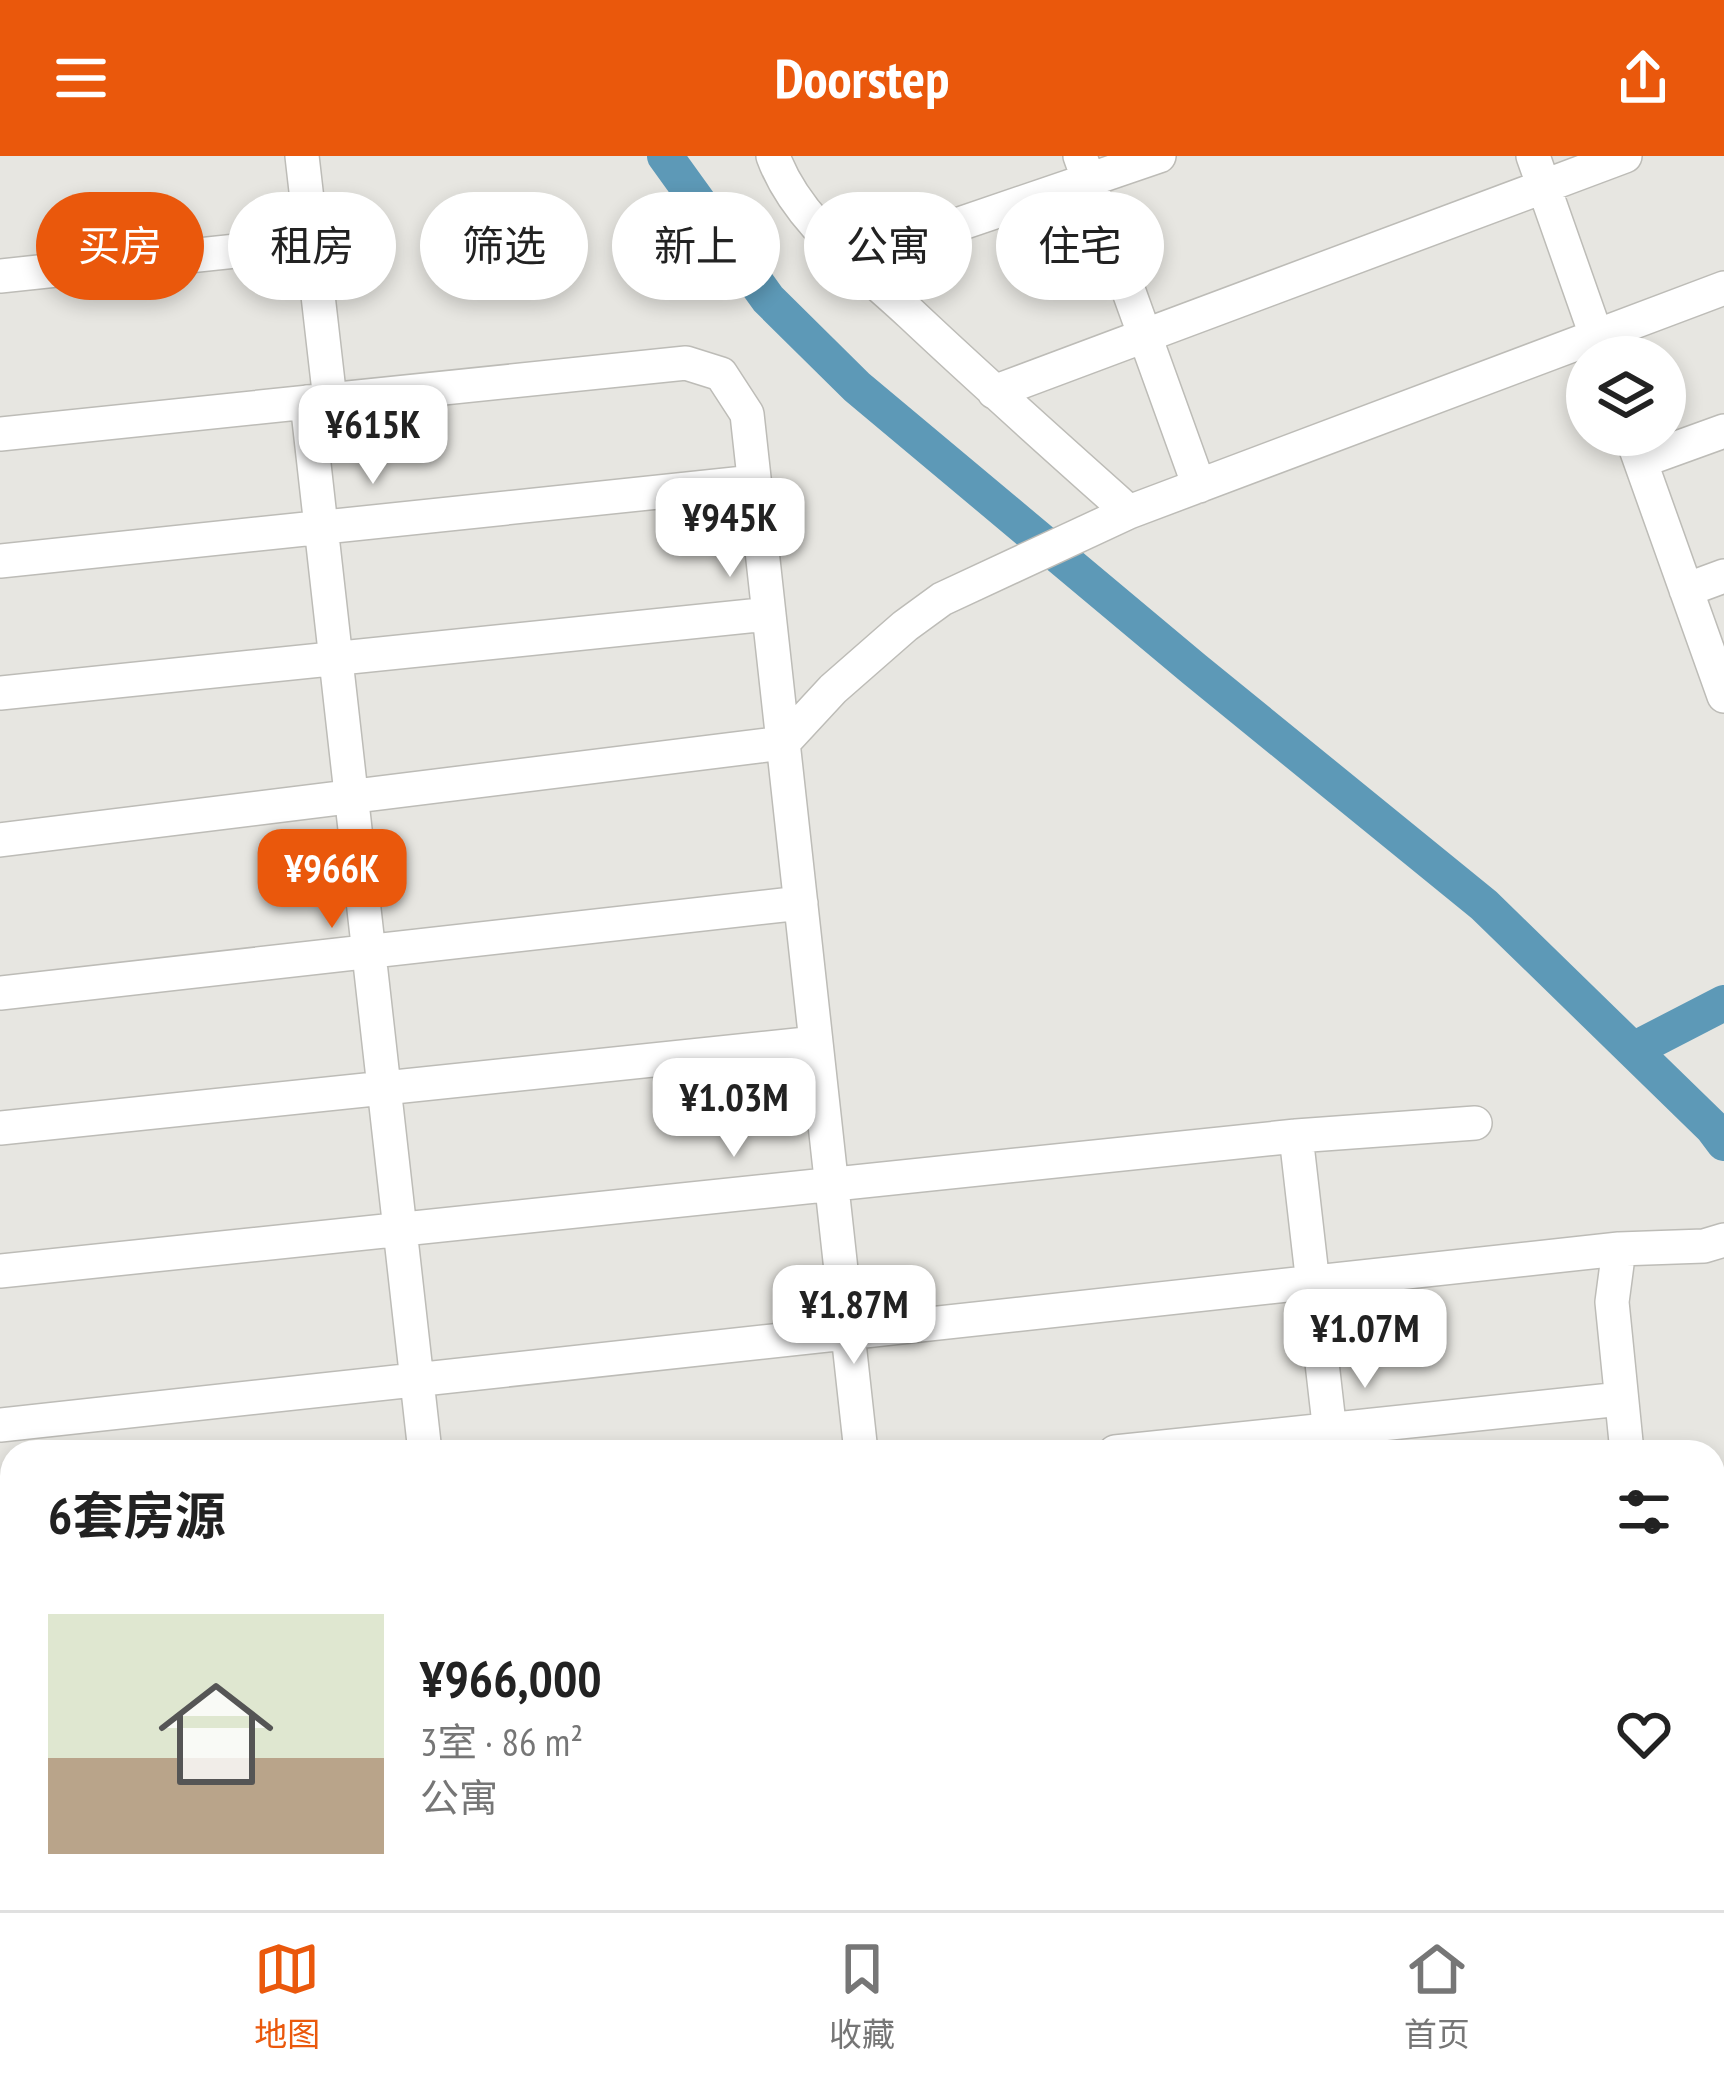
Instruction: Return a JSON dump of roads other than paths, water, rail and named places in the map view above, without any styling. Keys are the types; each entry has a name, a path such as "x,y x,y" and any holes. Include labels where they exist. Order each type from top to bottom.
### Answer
{"street":[{"path":"302,156 306,192"},
{"path":"773,156 779,175 811,221 1122,517"},
{"path":"972,216 1084,168 1159,156"},
{"path":"994,392 1145,335 1538,171 1625,156"},
{"path":"1084,168 1199,486"},
{"path":"1538,171 1596,336"},
{"path":"0,276 228,252"},
{"path":"1621,336 1724,288"},
{"path":"314,300 322,527 424,1440"},
{"path":"0,840 783,743 833,689 942,599 1199,486 1566,358"},
{"path":"0,434 686,363 722,374 747,414 860,1440"},
{"path":"1686,438 1724,431"},
{"path":"1639,456 1724,696"},
{"path":"0,561 754,482"},
{"path":"1686,590 1724,576"},
{"path":"0,693 769,614"},
{"path":"0,993 801,903"},
{"path":"0,1128 816,1043"},
{"path":"0,1271 1296,1136 1474,1123"},
{"path":"1296,1136 1331,1440"},
{"path":"0,1425 1618,1249 1714,1243"},
{"path":"1618,1249 1612,1302 1626,1440"},
{"path":"1338,1440 1622,1399"}],"waterway":[{"path":"665,156 768,299 857,387 1484,905 1724,1143"},
{"path":"1633,1050 1724,1003"}]}
